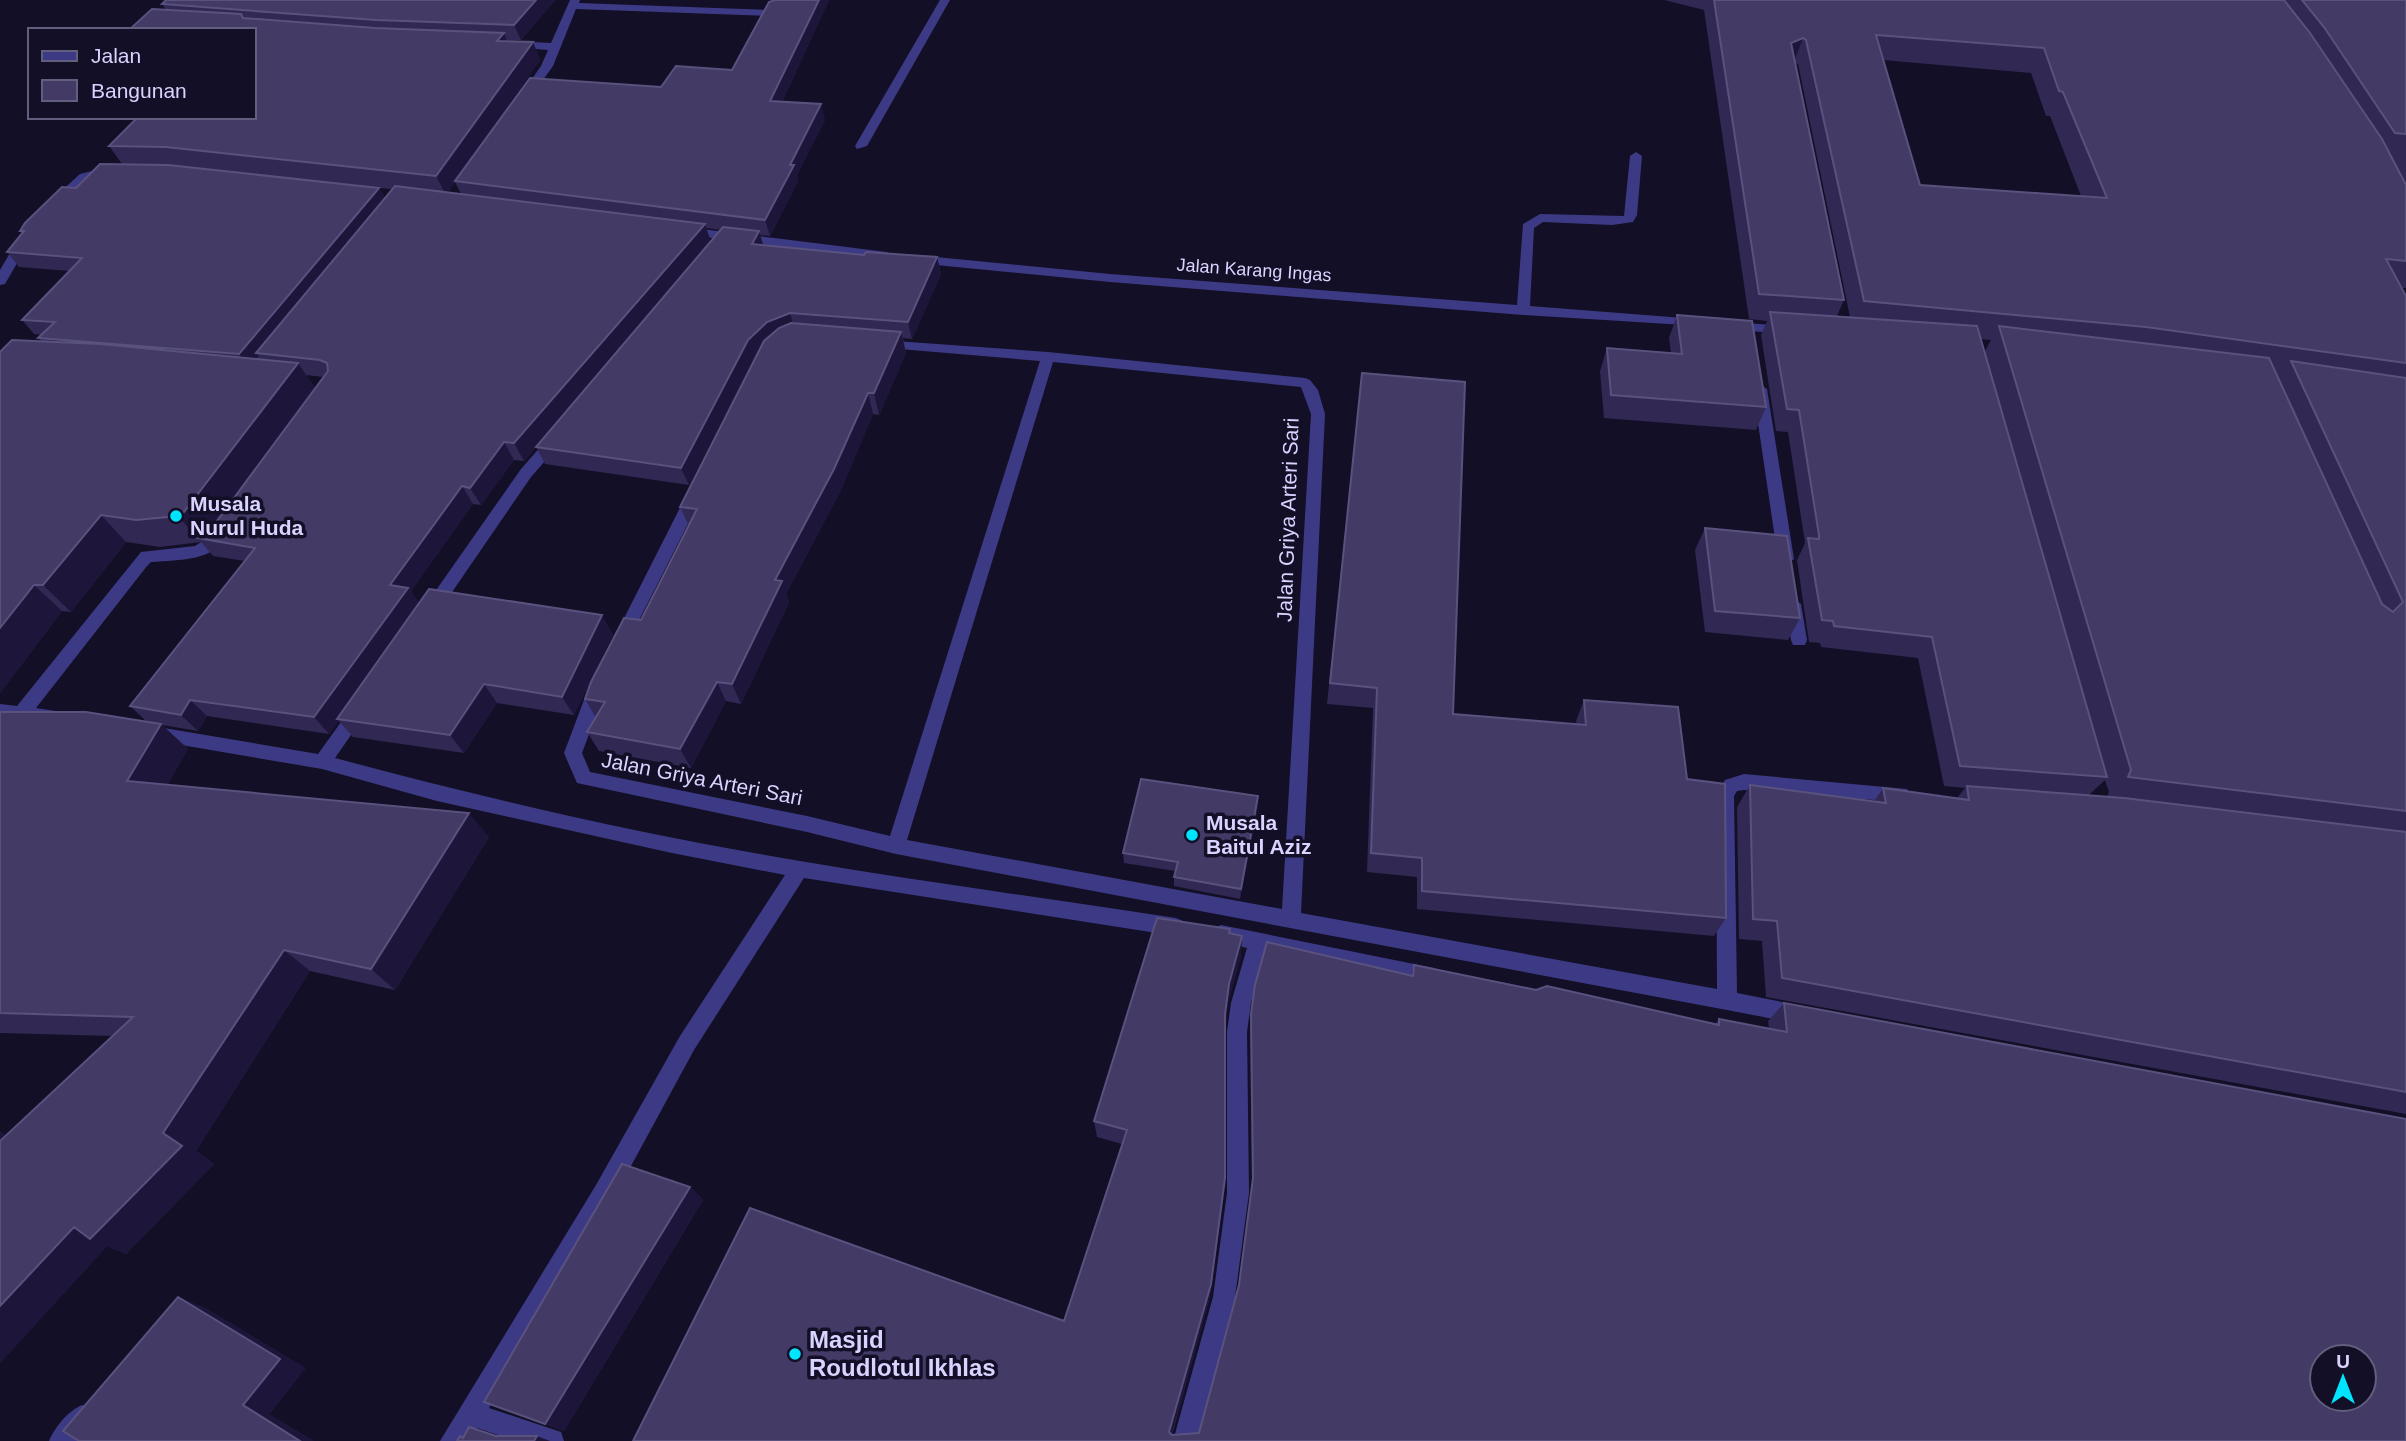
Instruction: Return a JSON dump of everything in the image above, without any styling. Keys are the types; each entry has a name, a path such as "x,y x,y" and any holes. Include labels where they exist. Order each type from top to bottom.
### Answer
{"street":[{"path":"515,111 547,66 573,3 769,13 783,8 789,0"},
{"path":"862,146 945,0"},
{"path":"499,44 555,47"},
{"path":"1523,311 1528,227 1540,218 1612,221 1628,219 1631,215 1636,156"},
{"path":"0,281 40,218 66,190 80,179 100,171 126,172"},
{"name":"Jalan Karang Ingas","path":"673,230 722,242 1110,278 1716,325 1751,334 1801,331"},
{"name":"Jalan Griya Arteri Sari","path":"862,342 1048,356 1305,383 1311,390 1318,414 1291,919"},
{"path":"896,846 1048,356"},
{"path":"1756,368 1799,640"},
{"path":"420,625 527,473 562,431"},
{"name":"Jalan Griya Arteri Sari","path":"702,481 591,701 573,753 583,778 807,824 896,846 1822,1019"},
{"path":"22,712 141,562 148,556 205,551 215,545 230,524"},
{"path":"322,762 367,699"},
{"path":"0,710 63,718"},
{"path":"131,730 322,762 450,796 799,869 1258,942 1447,980"},
{"path":"1727,1001 1725,795 1731,785 1744,782 1923,796"},
{"path":"452,1441 472,1414 604,1193 687,1043 799,869"},
{"path":"1185,1441 1224,1297 1238,1193 1237,1032 1241,1003 1258,942"},
{"path":"472,1414 552,1441"},
{"path":"61,1441 82,1417"}],"building":[{"path":"166,0 536,0 514,25 376,20 162,4"},
{"path":"819,0 770,101 821,104 790,165 794,165 765,220 455,181 530,78 661,87 676,66 732,70 769,2"},
{"path":"1714,0 2284,0 2310,33 2382,139 2406,185 2406,261 2386,259 2406,296 2406,363 2146,327 1864,301 1806,40 1803,38 1791,43 1844,300 1759,294","holes":["1876,35 2044,48 2059,91 2063,92 2107,198 1920,185"]},
{"path":"2302,0 2406,0 2406,134 2395,133 2324,27"},
{"path":"152,9 241,14 243,18 375,28 504,33 497,41 533,42 436,176 166,147 109,146 136,119 256,119 256,28 131,28"},
{"path":"100,164 168,165 379,188 239,354 38,338 55,322 22,320 82,258 7,252 24,231 20,231 25,223 62,187 76,188"},
{"path":"395,186 705,224 514,443 504,442 470,488 462,486 390,585 408,588 314,717 190,700 181,715 130,706 255,548 198,538 208,533 328,371 327,363 320,360 256,353"},
{"path":"723,227 759,231 752,244 864,255 866,252 937,257 908,322 790,313 767,322 748,340 681,468 536,447"},
{"path":"1770,312 1977,326 2107,777 1960,766 1932,637 1834,626 1833,621 1822,620 1808,538 1819,539 1819,535 1799,410 1787,409"},
{"path":"1677,315 1752,321 1766,407 1611,395 1607,348 1682,354"},
{"path":"791,323 901,332 874,393 868,393 834,469 775,580 782,581 732,684 717,682 680,749 587,732 605,702 585,699 591,682 624,618 641,620 697,509 680,507 764,341 779,328"},
{"path":"1999,326 2269,358 2382,604 2393,612 2403,602 2291,361 2406,378 2406,811 2128,777 2131,770"},
{"path":"12,340 100,344 298,363 184,512 178,516 136,520 101,515 43,585 34,585 0,628 0,352"},
{"path":"1362,373 1465,382 1453,714 1586,725 1584,700 1678,707 1687,779 1725,784 1726,918 1422,891 1422,858 1371,853 1377,688 1330,683"},
{"path":"1705,528 1787,536 1800,618 1715,611"},
{"path":"429,589 602,615 562,697 484,684 450,735 337,719"},
{"path":"0,712 86,712 161,724 127,781 469,813 371,969 284,950 163,1133 182,1146 90,1239 74,1227 0,1306 0,1141 133,1017 0,1013"},
{"name":"Musala Baitul Aziz","path":"1141,779 1258,796 1241,889 1174,877 1178,862 1123,853"},
{"path":"1750,785 1886,803 1883,788 1969,800 1967,786 2124,798 2406,832 2406,1092 1782,978 1777,921 1753,919"},
{"path":"1157,918 1230,929 1229,933 1242,936 1229,984 1225,1014 1225,1178 1211,1284 1169,1432 1172,1435 1199,1433 1239,1285 1253,1178 1251,1014 1255,985 1267,942 1413,976 1414,965 1536,990 1547,986 1719,1025 1719,1019 1787,1032 1784,1003 2406,1119 2406,1441 633,1441 750,1208 1064,1321 1127,1130 1094,1121"},
{"path":"622,1164 690,1187 545,1424 484,1402"},
{"path":"178,1297 280,1359 243,1405 300,1441 79,1441 63,1431"},
{"path":"469,1427 496,1436 537,1436 534,1441 457,1441 460,1436 463,1438"}],"place":[{"name":"Musala Nurul Huda","path":"176,516"},
{"name":"Musala Baitul Aziz","path":"1192,835"},
{"name":"Masjid Roudlotul Ikhlas","path":"795,1354"}]}
